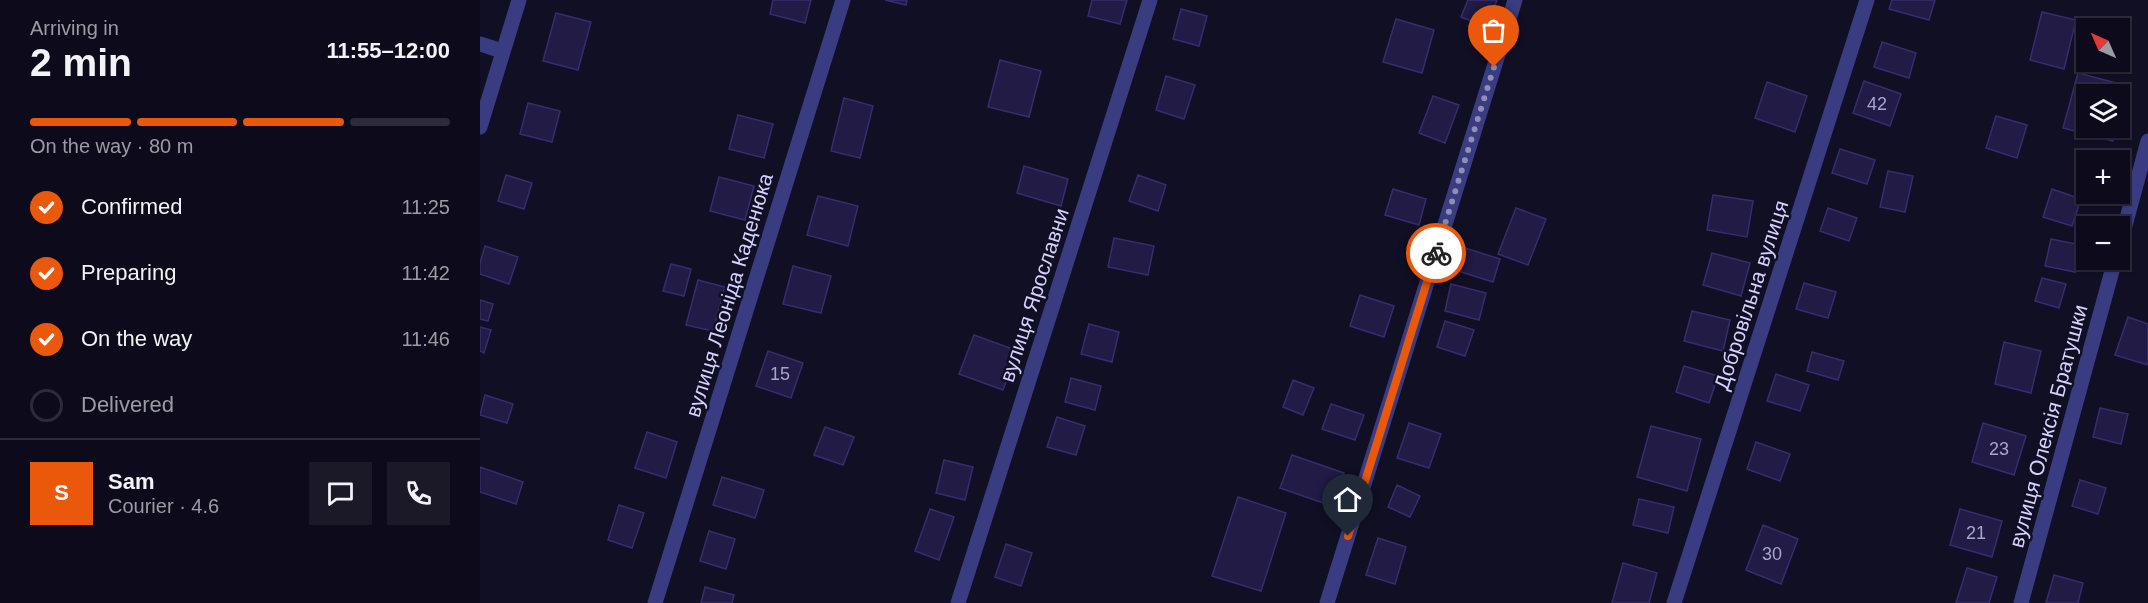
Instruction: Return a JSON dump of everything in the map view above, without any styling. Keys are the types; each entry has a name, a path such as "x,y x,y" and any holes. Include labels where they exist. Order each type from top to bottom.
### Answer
{"street":[{"path":"480,127 519,0"},
{"name":"вулиця Леоніда Каденюка","path":"655,603 843,0"},
{"name":"вулиця Ярославни","path":"958,603 1150,0"},
{"path":"1327,603 1515,0"},
{"name":"Добровільна вулиця","path":"1674,603 1867,0"},
{"path":"480,44 502,51"},
{"path":"2128,216 2148,141"},
{"name":"вулиця Олексія Братушки","path":"2021,603 2112,270"}],"building":[{"path":"773,0 811,0 805,23 770,14"},
{"path":"885,0 907,0 906,5"},
{"path":"1092,0 1127,0 1120,24 1088,16"},
{"path":"1468,0 1497,0 1487,27 1461,17"},
{"path":"1892,0 1935,0 1929,20 1889,9"},
{"path":"1181,9 1207,16 1199,46 1173,39"},
{"path":"2042,12 2076,20 2064,69 2030,60"},
{"path":"556,13 591,22 578,70 543,61"},
{"path":"1396,19 1434,30 1422,73 1383,62"},
{"path":"1882,42 1916,53 1909,78 1874,67"},
{"path":"1000,60 1041,71 1029,117 988,107"},
{"path":"2078,73 2120,84 2076,84 2076,131 2063,128"},
{"path":"1166,76 1195,85 1184,119 1156,110"},
{"path":"1864,81 1901,94 1890,126 1853,113"},
{"path":"1767,82 1807,96 1795,132 1755,118"},
{"path":"1433,96 1459,105 1445,143 1419,133"},
{"path":"844,98 873,106 860,158 831,151"},
{"path":"528,103 560,111 552,142 520,134"},
{"path":"738,115 773,124 764,158 729,149"},
{"path":"1996,116 2027,125 2017,158 1986,148"},
{"path":"1840,149 1875,160 1867,184 1832,173"},
{"path":"1024,166 1068,179 1061,206 1017,193"},
{"path":"1888,171 1913,176 1905,212 1880,207"},
{"path":"506,175 532,183 524,209 498,201"},
{"path":"1138,175 1166,185 1158,211 1129,201"},
{"path":"719,177 754,186 745,220 710,211"},
{"path":"1393,189 1426,199 1419,225 1385,215"},
{"path":"2052,189 2076,197 2076,204 2079,204 2072,226 2043,217"},
{"path":"1713,195 1753,201 1747,237 1707,230"},
{"path":"818,196 858,206 848,246 807,235"},
{"path":"1516,208 1546,219 1528,265 1498,254"},
{"path":"1828,208 1857,218 1849,241 1820,231"},
{"path":"1114,238 1154,246 1148,275 1108,267"},
{"path":"2051,239 2076,244 2075,272 2045,266"},
{"path":"485,246 518,257 509,284 480,274 480,263"},
{"path":"1465,248 1500,259 1493,282 1458,271"},
{"path":"1712,253 1750,263 1741,296 1703,285"},
{"path":"671,264 691,269 684,296 663,291"},
{"path":"793,266 831,276 821,313 783,304"},
{"path":"2042,278 2066,284 2059,308 2035,301"},
{"path":"698,280 725,287 713,331 686,325"},
{"path":"1804,283 1836,292 1828,318 1796,309"},
{"path":"1451,284 1486,293 1479,320 1445,311"},
{"path":"1360,295 1394,306 1384,337 1350,326"},
{"path":"480,300 493,304 488,321 480,319"},
{"path":"1692,311 1730,320 1723,351 1684,341"},
{"path":"2128,317 2148,324 2148,365 2115,355"},
{"path":"1445,321 1474,330 1465,356 1437,347"},
{"path":"1089,324 1119,332 1112,362 1081,354"},
{"path":"480,327 491,330 484,353 480,351"},
{"path":"974,335 1018,351 1003,390 959,374"},
{"path":"2004,342 2041,351 2031,393 1995,384"},
{"path":"768,351 803,363 791,398 756,386"},
{"path":"1812,352 1844,361 1838,380 1807,371"},
{"path":"1684,366 1718,376 1709,403 1676,392"},
{"path":"1776,374 1809,385 1800,411 1767,401"},
{"path":"1071,378 1101,386 1095,410 1065,402"},
{"path":"1293,380 1314,388 1303,415 1283,407"},
{"path":"485,395 513,404 507,423 480,415"},
{"path":"1331,404 1364,415 1355,440 1322,429"},
{"path":"2100,408 2128,414 2121,444 2093,437"},
{"path":"1057,417 1085,426 1076,455 1047,447"},
{"path":"1409,423 1441,434 1429,468 1397,458"},
{"path":"1983,423 2026,436 2014,475 1972,462"},
{"path":"1651,426 1701,439 1687,491 1637,477"},
{"path":"825,427 854,437 843,465 814,455"},
{"path":"647,432 677,442 666,478 635,468"},
{"path":"1756,442 1790,454 1780,481 1747,469"},
{"path":"1292,455 1344,473 1332,506 1280,488"},
{"path":"944,460 973,467 965,500 936,493"},
{"path":"480,467 523,482 516,504 480,492"},
{"path":"722,477 764,490 755,518 713,505"},
{"path":"2080,480 2106,488 2098,514 2072,506"},
{"path":"1397,485 1420,496 1410,517 1388,507"},
{"path":"1238,497 1286,513 1261,591 1212,576"},
{"path":"1639,499 1674,507 1668,533 1633,525"},
{"path":"619,505 644,513 632,548 608,540"},
{"path":"930,509 954,517 939,560 915,551"},
{"path":"1960,509 2002,521 1992,557 1950,545"},
{"path":"1763,525 1798,539 1781,584 1746,570"},
{"path":"709,531 735,539 726,569 700,561"},
{"path":"1378,538 1406,547 1395,584 1366,575"},
{"path":"1006,544 1032,553 1021,586 995,577"},
{"path":"1623,563 1657,573 1649,603 1612,603"},
{"path":"1967,568 1997,577 1989,603 1956,603"},
{"path":"2054,575 2083,583 2078,603 2046,603"},
{"path":"705,587 734,595 732,603 701,603"}],"way so far":[{"path":"1436,253 1494,67"}],"route":[{"path":"1348,536 1436,253"}]}
